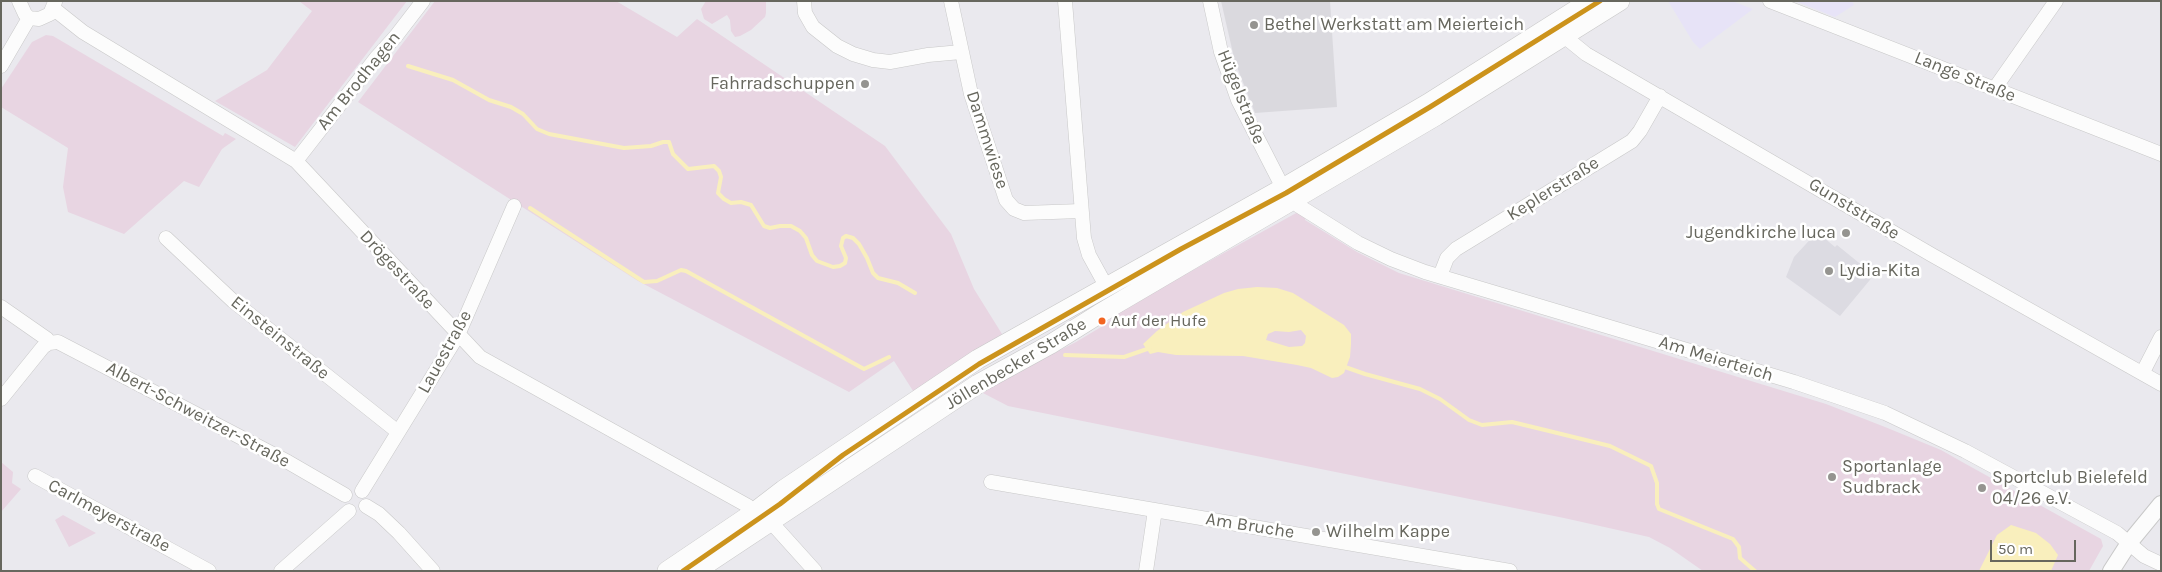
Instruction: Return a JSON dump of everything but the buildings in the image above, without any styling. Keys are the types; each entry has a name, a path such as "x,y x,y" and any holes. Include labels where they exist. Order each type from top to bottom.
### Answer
{"main road":[{"name":"Jöllenbecker Straße","path":"667,571 776,494 963,369 1106,286 1288,194 1436,116 1562,28 1590,1"},
{"name":"Jöllenbecker Straße","path":"1562,28 1620,1"},
{"name":"Jöllenbecker Straße","path":"696,571 978,384 1051,344 1288,194"}],"street":[{"path":"19,1 22,11 29,18 45,18 55,5"},
{"name":"Am Brodhagen","path":"296,161 423,1"},
{"path":"804,1 805,13 813,27 837,46 853,54 873,60 890,62 935,54 962,52"},
{"name":"Dammwiese","path":"951,1 971,94 1004,194 1010,205 1018,212 1024,213 1081,211"},
{"path":"1065,1 1085,247 1106,286"},
{"name":"Hügelstraße","path":"1210,1 1221,52 1238,100 1288,194"},
{"name":"Lange Straße","path":"1770,1 2161,154"},
{"path":"1995,88 2056,1"},
{"name":"Drögestraße","path":"55,5 83,32 296,161 480,357 748,506 753,512"},
{"path":"1,66 29,18"},
{"name":"Gunststraße","path":"1562,28 1579,49 1932,255 2143,372 2161,384"},
{"name":"Keplerstraße","path":"1440,276 1447,258 1456,249 1632,141 1660,96"},
{"name":"Am Meierteich","path":"1288,194 1315,216 1383,256 1440,276 1677,346 1876,409 1917,426 2117,534 2144,556 2161,564"},
{"name":"Lauestraße","path":"362,491 458,335 514,206"},
{"name":"Einsteinstraße","path":"166,238 251,316 398,432"},
{"name":"Albert-Schweitzer-Straße","path":"1,307 49,343 63,344 345,494"},
{"path":"2143,372 2161,337"},
{"path":"1,399 43,347 49,343"},
{"name":"Carlmeyerstraße","path":"35,476 209,571"},
{"name":"Am Bruche","path":"991,482 1510,571"},
{"path":"353,489 362,491 367,498 366,506 358,513 348,511 344,503 345,494 353,489"},
{"path":"2111,571 2129,543 2161,504"},
{"path":"366,506 379,514 399,533 433,571"},
{"path":"1146,571 1155,510"},
{"path":"282,571 348,511"},
{"path":"770,522 816,571"}],"shaded area":[{"path":"299,1 407,1 295,147 215,101 267,70 312,11"},
{"path":"435,1 616,1 677,37 697,19 885,146 951,234 974,289 1002,334 915,394 894,361 849,392 638,281 358,102"},
{"path":"706,1 766,1 766,13 765,17 751,30 735,37 731,31 730,20 727,15 712,24 704,19 701,9"},
{"path":"1221,1 1330,1 1337,107 1255,113 1235,62"},
{"path":"1668,1 1732,1 1753,9 1700,49 1693,42"},
{"path":"1795,1 1852,1 1854,5 1835,17"},
{"path":"46,35 53,36 223,136 225,133 236,139 222,149 199,187 184,181 124,234 68,212 63,187 68,148 1,107 1,89 32,42"},
{"path":"1298,212 1306,217 1305,220 1357,252 1399,273 1826,404 1941,450 2101,539 2103,546 2089,571 1703,571 1670,548 1649,537 1564,518 1008,406 983,393 1009,376 1076,342 1106,324 1119,311"},
{"name":"Lydia-Kita","path":"1817,232 1835,247 1837,245 1874,275 1840,316 1786,277 1794,257"},
{"path":"1257,287 1277,288 1293,293 1344,325 1351,334 1351,344 1350,357 1344,373 1332,378 1311,368 1243,356 1176,355 1158,352 1150,354 1143,344 1183,312 1224,293","holes":["1301,330 1306,336 1305,343 1302,346 1289,347 1266,340 1268,334 1275,331 1289,332"]},
{"path":"1,462 13,472 12,483 21,489 1,512"},
{"path":"63,515 96,533 69,547 55,520"},
{"path":"2011,525 2036,533 2050,544 2058,555 2051,571 1979,571 1997,535"}],"waterway":[{"path":"408,66 453,80 489,100 511,107 523,114 537,129 549,134 624,148 651,146 669,142 673,154 688,169 714,166 719,171 721,177 718,193 724,199 731,203 741,202 751,205 764,226 770,228 791,226 800,231 806,238 812,255 817,261 833,267 845,263 846,258 841,246 843,238 846,236 853,238 859,244 873,273 878,278 898,283 915,293"},
{"path":"530,208 644,282 657,281 681,270 686,271 864,369 889,357"},
{"path":"1065,355 1124,357 1150,348"},
{"path":"1345,367 1420,389 1440,399 1469,420 1482,425 1512,422 1545,430 1610,446 1651,466 1657,483 1657,504 1659,509 1733,539 1739,547 1740,558 1755,571"}],"transit line":[{"path":"683,571 780,504 843,455 979,364 1181,249 1286,193 1430,107 1600,1"}],"place":[{"name":"Bethel Werkstatt am Meierteich","path":"1254,25"},
{"name":"Fahrradschuppen","path":"865,84"},
{"name":"Jugendkirche luca","path":"1846,233"},
{"name":"Lydia-Kita","path":"1829,271"},
{"name":"Auf der Hufe","path":"1102,321"},
{"name":"Sportanlage Sudbrack","path":"1832,477"},
{"name":"Sportclub Bielefeld 04/26 e.V.","path":"1982,488"},
{"name":"Wilhelm Kappe","path":"1316,532"}]}
